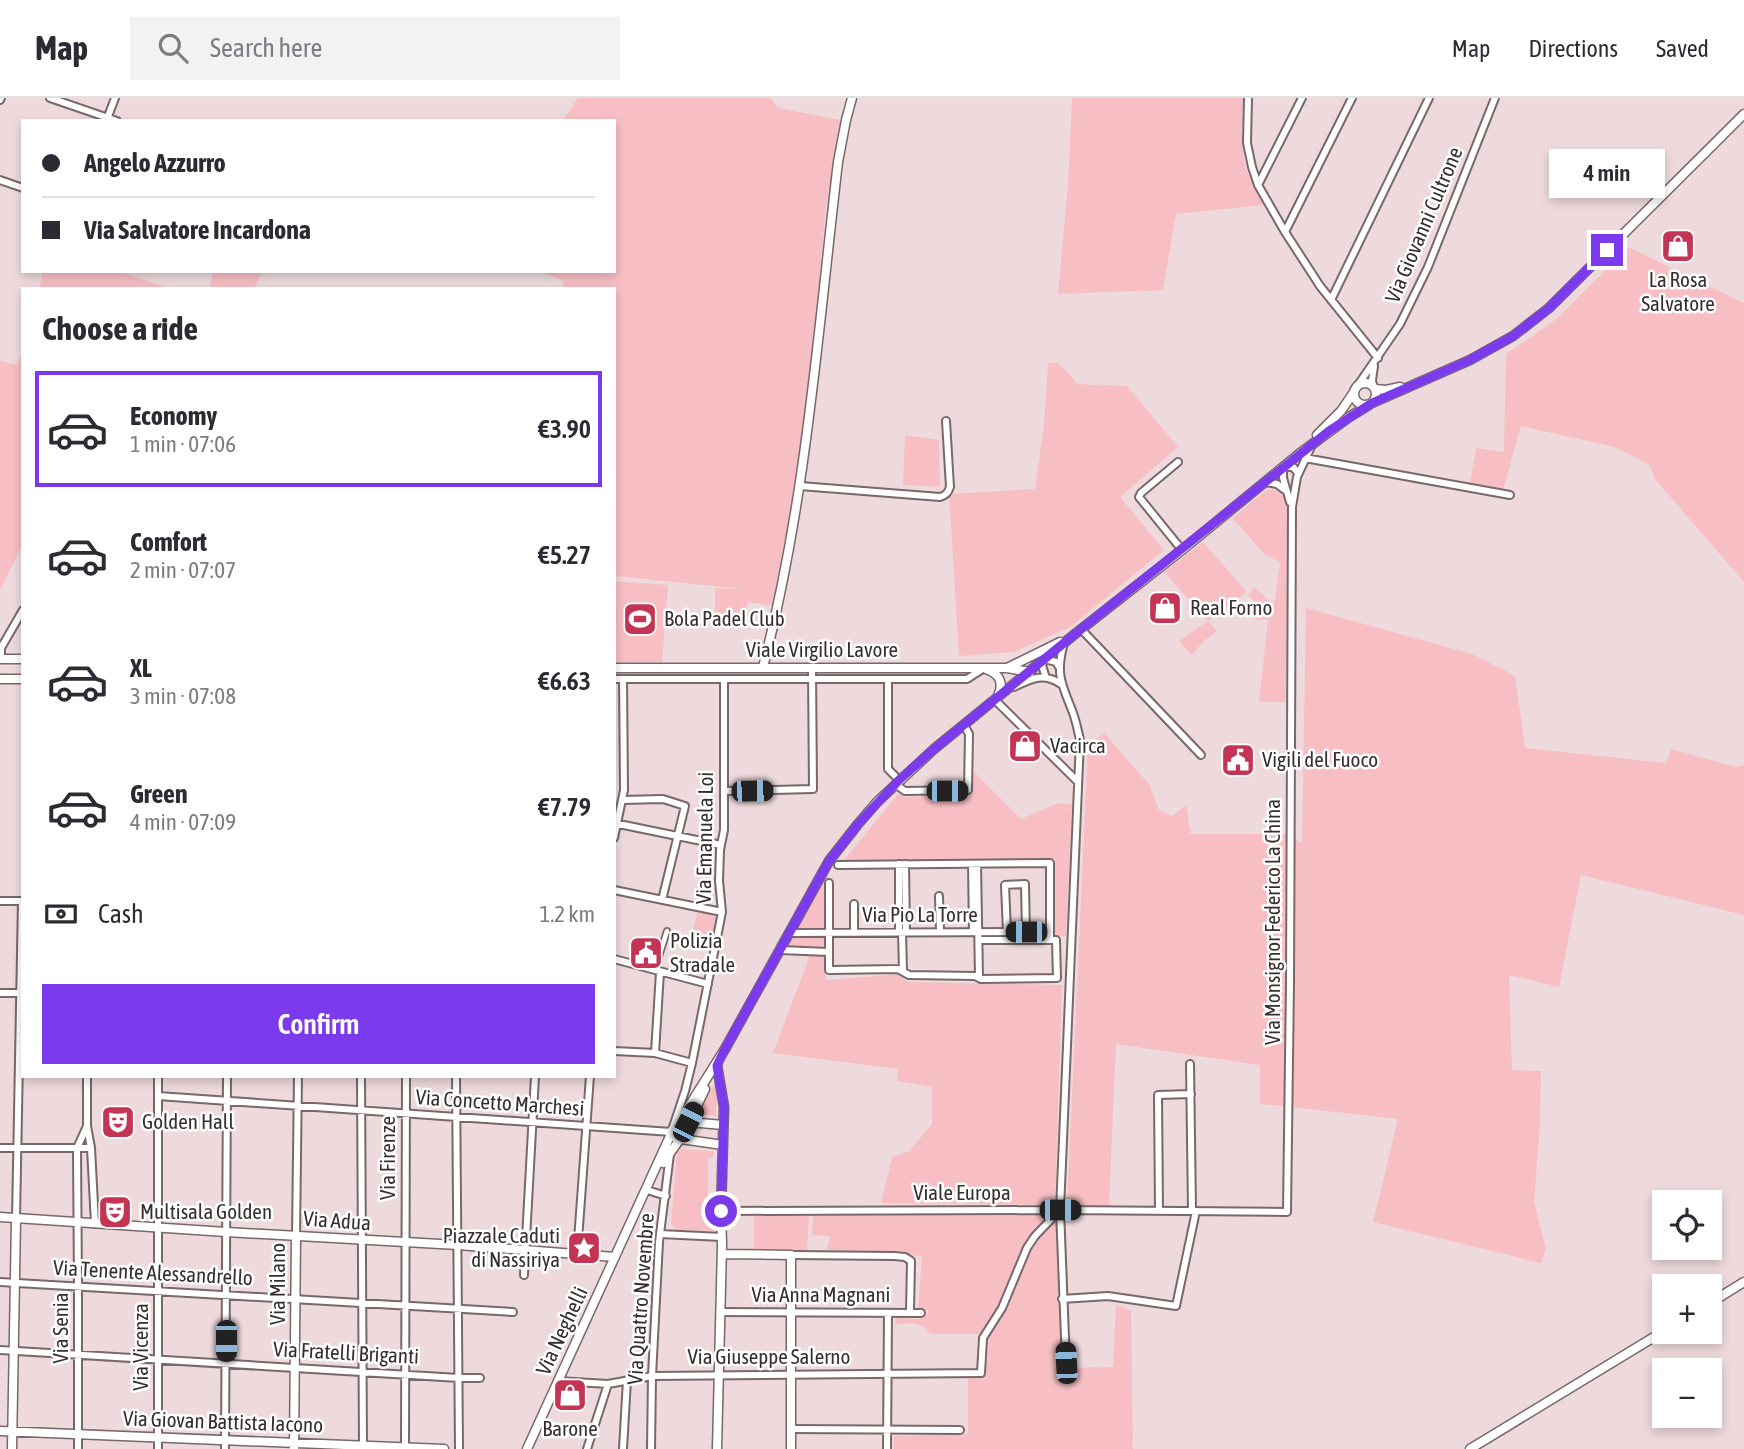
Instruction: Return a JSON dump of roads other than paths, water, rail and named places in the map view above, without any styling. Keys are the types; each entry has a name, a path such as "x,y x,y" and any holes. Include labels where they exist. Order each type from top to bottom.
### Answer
{"street":[{"path":"50,98 107,119 115,98"},
{"path":"763,667 775,621 800,486 838,162 852,98"},
{"path":"1248,98 1247,143 1251,167 1258,185 1320,286 1377,359 1373,371 1376,397 1370,404 1361,405 1354,396 1356,388"},
{"path":"1258,185 1302,98"},
{"path":"1285,232 1352,98"},
{"path":"1331,300 1429,98"},
{"name":"Via Giovanni Cultrone","path":"1356,388 1400,324 1428,267 1495,98"},
{"path":"647,1189 829,861 858,824 897,782 1064,643 1349,417 1370,404 1470,360 1513,336 1549,308 1744,114"},
{"path":"0,180 21,187"},
{"path":"1292,507 1302,456 1341,411 1356,388 1366,383 1374,387 1393,389 1413,384"},
{"path":"800,486 940,497 947,494 950,487 946,421"},
{"path":"1302,456 1510,495"},
{"path":"1178,462 1139,497 1182,550"},
{"path":"1283,467 1293,467 1298,473"},
{"path":"1283,467 1283,478 1292,507"},
{"path":"1265,482 1277,484 1286,491"},
{"name":"Via Monsignor Federico La China","path":"1287,1212 1292,507"},
{"path":"21,614 1,649 0,659 21,659"},
{"path":"1007,667 1078,632"},
{"path":"1078,632 1201,755"},
{"path":"1064,643 1059,667 1061,684 1080,740 1060,1210 1066,1363"},
{"path":"1045,659 1056,662 1059,667"},
{"path":"1045,659 1042,665 1047,676"},
{"name":"Viale Virgilio Lavore","path":"616,668 1007,667 1030,672"},
{"path":"724,791 813,789 812,668"},
{"path":"616,679 967,679 984,668 999,677 1001,689 995,700"},
{"path":"1030,672 1047,676 1061,684"},
{"path":"1007,690 1032,679 1047,676"},
{"path":"0,679 21,679"},
{"path":"616,820 624,790 623,679"},
{"path":"888,679 888,769 905,791 968,790 970,734 964,725"},
{"name":"Via Emanuela Loi","path":"677,1133 722,912 719,881 724,830 724,680"},
{"path":"995,700 1078,782"},
{"path":"622,800 663,799 685,806 662,900"},
{"path":"616,823 721,845"},
{"path":"838,865 1049,863 1050,936"},
{"path":"902,864 903,971"},
{"path":"975,864 979,977"},
{"path":"829,883 829,970 898,969 909,975 975,976 981,979 1057,978 1056,940 1050,936 977,935"},
{"path":"1007,932 1005,885 1025,884 1026,936"},
{"path":"616,891 722,912"},
{"path":"939,896 940,932"},
{"path":"0,901 21,901"},
{"path":"854,904 854,933"},
{"path":"655,1053 657,971 667,931"},
{"name":"Via Pio La Torre","path":"789,933 940,932 977,935 1007,932 1026,936"},
{"path":"780,950 830,952"},
{"path":"616,960 708,984"},
{"path":"0,993 21,993 12,1449"},
{"path":"647,1189 671,1152 677,1133 688,1122 725,1049"},
{"path":"616,1051 655,1053 692,1063"},
{"path":"1062,1298 1108,1296 1176,1306 1194,1211 1190,1064"},
{"path":"717,1066 724,1107 717,1449"},
{"path":"86,1078 95,1224"},
{"name":"Via Vicenza","path":"158,1078 158,1449"},
{"path":"225,1445 227,1078"},
{"name":"Via Milano","path":"295,1446 298,1078"},
{"path":"361,1078 363,1447"},
{"name":"Via Firenze","path":"405,1448 406,1078"},
{"path":"456,1078 459,1449"},
{"path":"524,1275 535,1078"},
{"path":"577,1254 590,1078"},
{"path":"688,1078 702,1086"},
{"path":"1159,1211 1158,1094 1191,1094"},
{"name":"Via Concetto Marchesi","path":"158,1096 677,1133"},
{"path":"688,1122 723,1125"},
{"name":"Via Senia","path":"78,1449 77,1148 87,1126"},
{"path":"677,1133 723,1145"},
{"path":"0,1148 91,1148"},
{"name":"Via Quattro Novembre","path":"650,1449 660,1234 671,1152"},
{"path":"647,1189 666,1196"},
{"name":"Via Neghelli","path":"527,1449 647,1189"},
{"name":"Via Giuseppe Salerno","path":"558,1381 608,1384 652,1376 718,1374 981,1373 983,1338 1002,1308 1027,1248 1060,1210"},
{"name":"Viale Europa","path":"721,1211 1287,1212"},
{"name":"Via Adua","path":"0,1217 615,1257"},
{"path":"660,1234 722,1237"},
{"path":"722,1254 905,1257 911,1261 910,1312"},
{"path":"790,1255 791,1449"},
{"name":"Via Tenente Alessandrello","path":"0,1282 513,1312"},
{"path":"1722,1296 1744,1282"},
{"name":"Via Anna Magnani","path":"720,1312 921,1313"},
{"path":"887,1449 888,1312"},
{"path":"1471,1449 1652,1338"},
{"name":"Via Fratelli Briganti","path":"0,1350 480,1378"},
{"path":"623,1449 627,1380"},
{"path":"587,1449 608,1384"},
{"path":"791,1429 960,1430"},
{"name":"Via Giovan Battista Iacono","path":"0,1431 158,1437 225,1445 444,1449"}],"place":[{"name":"La Rosa Salvatore","path":"1678,246"},
{"name":"Real Forno","path":"1165,608"},
{"name":"Bola Padel Club","path":"640,619"},
{"name":"Vacirca","path":"1025,746"},
{"name":"Vigili del Fuoco","path":"1238,760"},
{"name":"Polizia Stradale","path":"646,953"},
{"name":"Golden Hall","path":"118,1122"},
{"name":"Multisala Golden","path":"115,1212"},
{"name":"Piazzale Caduti di Nassiriya","path":"584,1248"},
{"name":"Barone","path":"570,1395"}]}
